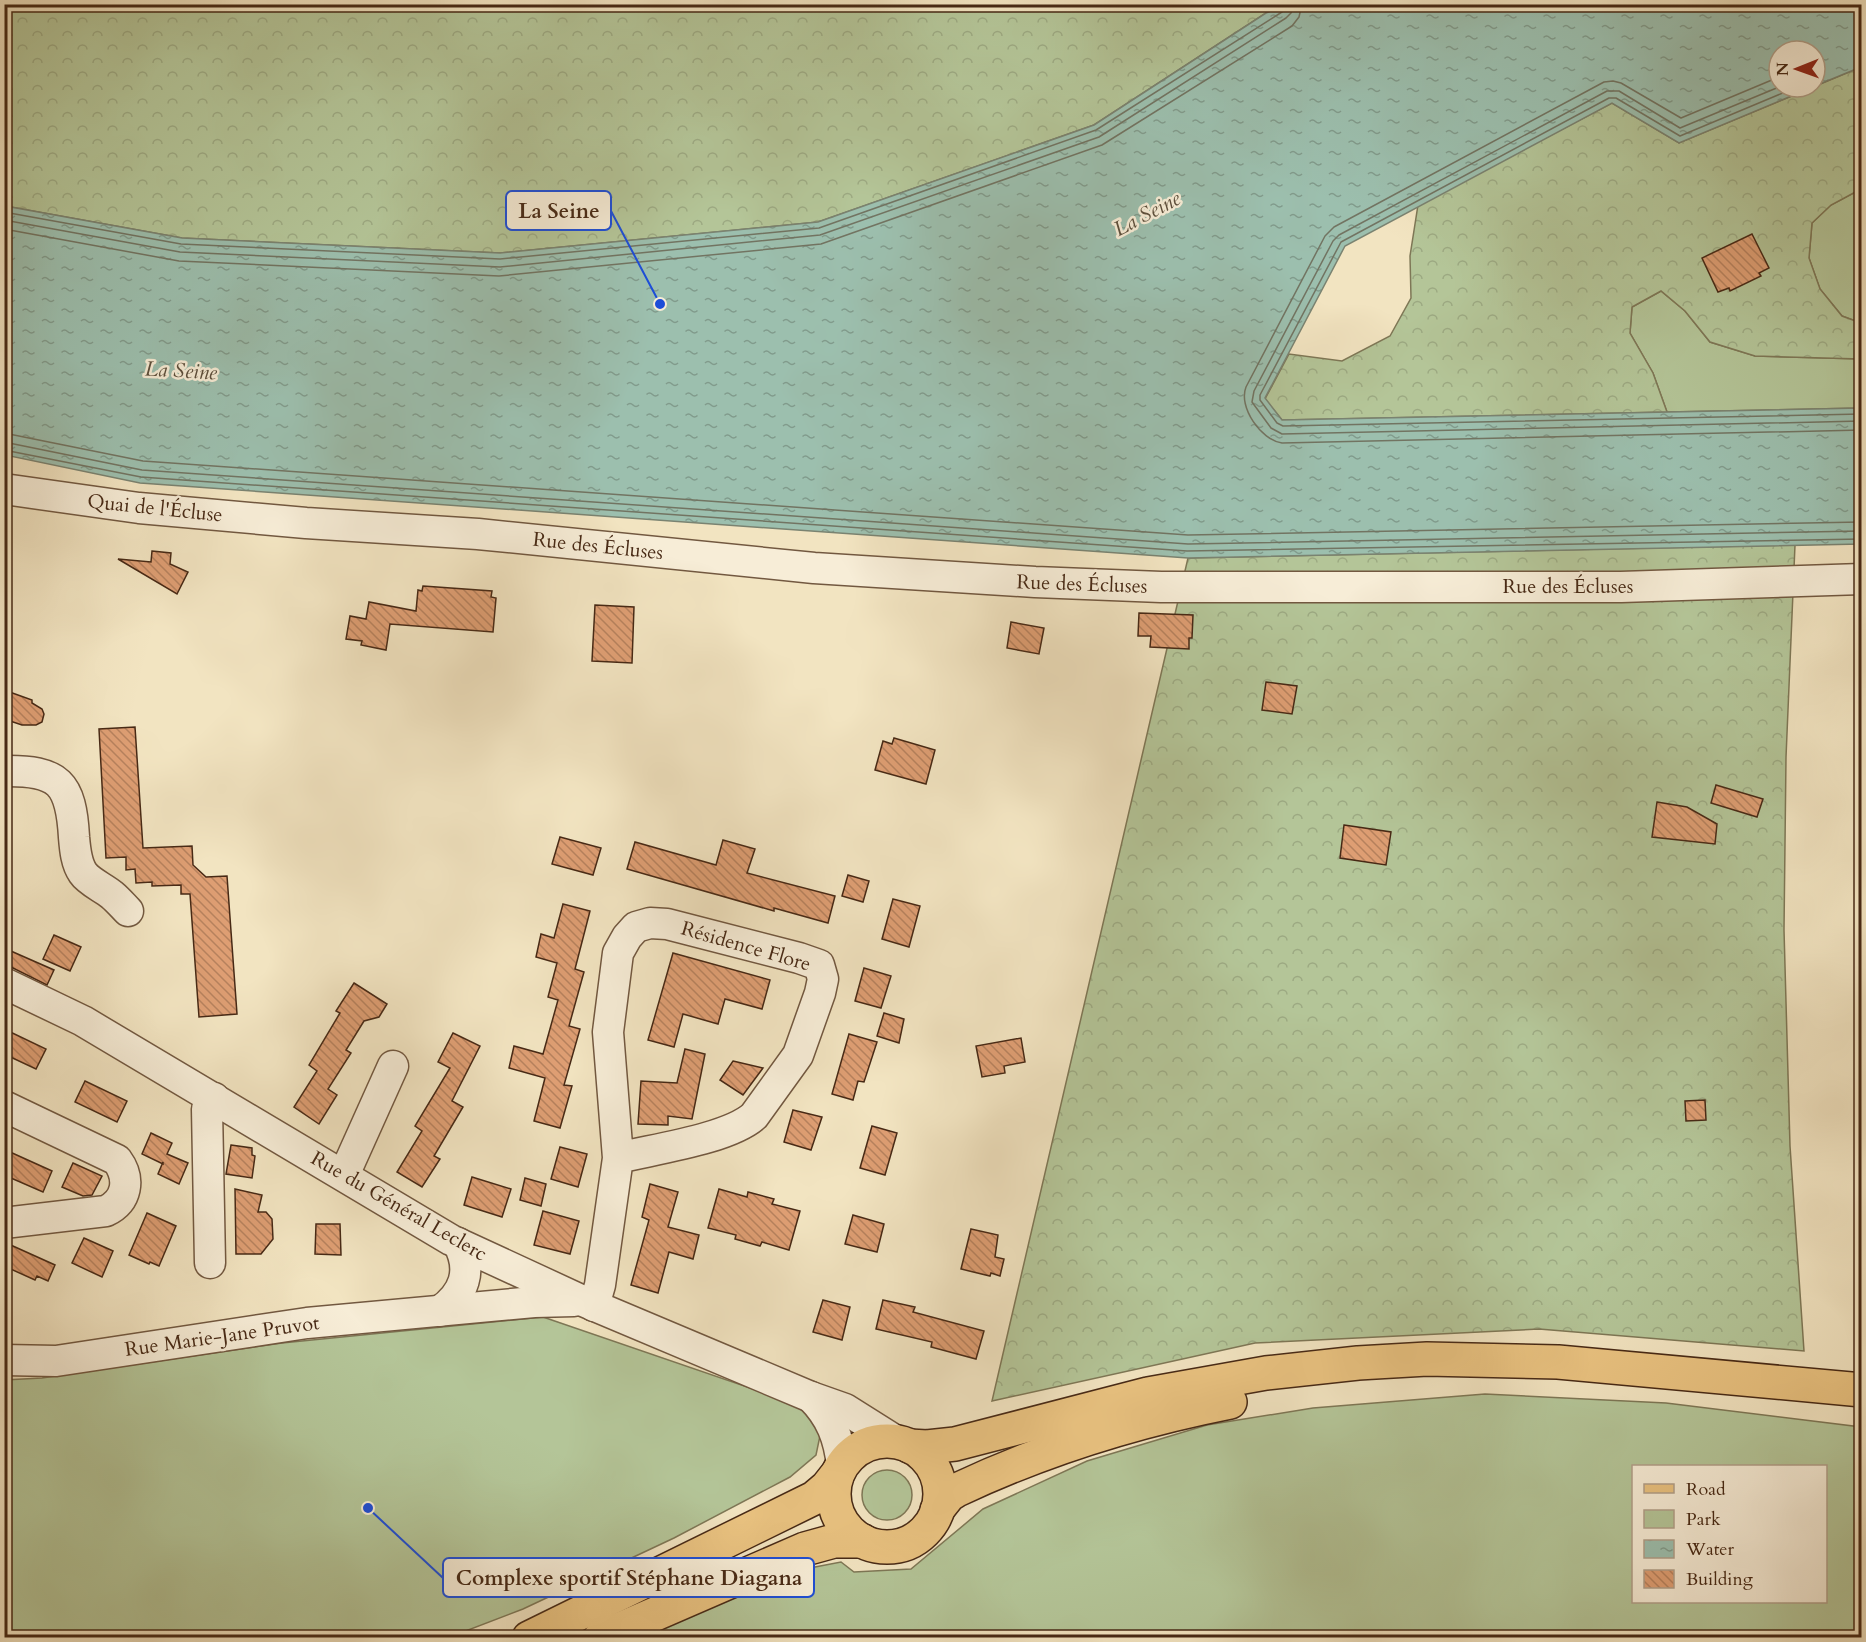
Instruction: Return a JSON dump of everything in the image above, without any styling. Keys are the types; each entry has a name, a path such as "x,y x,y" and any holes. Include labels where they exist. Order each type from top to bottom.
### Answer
{"main road":[{"path":"529,1638 814,1498 827,1487 849,1457 866,1446 882,1442 938,1446 955,1444 1148,1394 1266,1373 1370,1362 1427,1359 1558,1362 1862,1390"},
{"path":"600,1638 806,1549 834,1541 863,1541 885,1547 907,1542 925,1529 949,1495 973,1482 1037,1455 1084,1438 1191,1409 1272,1393 1356,1381 1431,1376 1567,1378 1862,1406"},
{"path":"904,1445 926,1459 935,1473 939,1489 937,1510"},
{"path":"840,1470 834,1494 838,1515 850,1532 863,1541"}],"street":[{"name":"Quai de l'Écluse","path":"4,489 139,508 306,524"},
{"name":"Rue des Écluses","path":"306,524 478,534 813,568 1035,582 1161,587 1620,587 1862,579"},
{"path":"4,771 30,771 54,778 65,793 73,812 75,852 83,873 115,897 128,911"},
{"name":"Résidence Flore","path":"589,1304 600,1285 618,1158 608,1032 618,952 627,936 636,927 650,923 668,924 819,965 823,979 820,993 798,1055 754,1116 745,1124 723,1132 618,1158"},
{"name":"Rue du Général Leclerc","path":"4,983 83,1021 458,1243 589,1304 845,1409 904,1445"},
{"path":"344,1175 393,1066"},
{"path":"210,1263 207,1109 214,1098"},
{"path":"4,1106 117,1160 125,1174 125,1186 120,1201 105,1211 4,1223"},
{"path":"440,1311 452,1303 463,1285 465,1262 458,1243"},
{"name":"Rue Marie-Jane Pruvot","path":"4,1360 56,1361 307,1323 534,1302 589,1304"},
{"name":"Rue du Général Leclerc","path":"811,1397 828,1416 835,1429 840,1470"}],"green space":[{"path":"4,5 1284,5 1266,13 1094,125 818,222 500,253 182,238 5,206"},
{"path":"1861,67 1861,189 1831,205 1812,223 1809,258 1820,289 1842,316 1861,323 1861,359 1755,356 1710,342 1685,311 1661,291 1632,307 1630,333 1653,373 1667,412 1282,420 1265,399 1289,354 1342,361 1390,336 1411,298 1410,256 1418,205 1612,103 1679,143 1784,99 1827,99 1827,81"},
{"path":"1861,189 1861,323 1842,316 1820,289 1809,258 1812,223 1831,205"},
{"path":"1661,291 1685,311 1710,342 1755,356 1861,359 1861,408 1667,412 1653,373 1630,333 1632,307"},
{"path":"1795,545 1786,757 1784,930 1790,1146 1804,1351 1539,1329 1255,1343 992,1401 1188,558"},
{"path":"543,1317 794,1403 811,1414 821,1431 816,1455 790,1477 674,1538 523,1609 450,1637 5,1637 4,1380 42,1378 282,1343"},
{"path":"1485,1394 1666,1403 1861,1427 1861,1637 628,1638 815,1567 841,1562 854,1572 911,1569 983,1509 1087,1461 1207,1425 1313,1408"},
{"path":"892,1470 905,1477 911,1485 911,1505 905,1513 897,1519 882,1520 869,1513 863,1505 862,1490 869,1477 877,1471"}],"water":[{"name":"La Seine","path":"1284,5 1861,5 1861,67 1827,81 1827,39 1767,39 1767,99 1784,99 1679,143 1612,103 1345,246 1265,398 1282,420 1861,408 1861,544 1188,558 140,483 5,455 5,206 182,238 500,253 818,222 1094,125 1266,13"}],"building":[{"path":"1752,234 1769,268 1759,273 1761,276 1730,291 1729,288 1718,292 1702,258"},
{"path":"152,551 171,553 170,564 188,572 177,594 118,559 151,562"},
{"path":"423,586 492,591 491,597 496,598 493,632 390,624 386,650 361,645 362,641 346,639 350,616 366,619 369,602 416,611 418,590 422,591"},
{"path":"595,605 634,607 632,663 592,661"},
{"path":"1139,613 1193,615 1189,649 1150,647 1151,636 1138,636"},
{"path":"1011,622 1044,628 1039,654 1007,648"},
{"path":"1266,682 1297,686 1292,714 1262,710"},
{"path":"4,690 32,700 32,703 42,709 44,714 42,722 36,725 22,725 4,719"},
{"path":"135,727 143,848 192,846 193,865 206,877 227,876 237,1014 199,1017 190,894 181,894 181,885 152,886 152,882 136,883 135,869 126,870 126,857 106,858 99,729"},
{"path":"894,738 935,750 926,784 875,770 883,741 892,744"},
{"path":"1716,785 1763,799 1757,817 1711,803"},
{"path":"1657,802 1687,807 1717,824 1715,844 1652,837"},
{"path":"1344,825 1391,832 1386,865 1340,858"},
{"path":"560,837 601,848 593,875 552,864"},
{"path":"723,840 755,849 747,873 835,896 828,923 774,908 774,911 627,869 635,842 716,865"},
{"path":"848,875 869,881 863,902 842,896"},
{"path":"893,899 920,906 909,947 882,939"},
{"path":"563,904 590,911 575,969 584,972 569,1026 580,1029 564,1085 572,1086 560,1128 534,1121 545,1078 509,1068 514,1046 543,1054 558,1000 548,997 557,963 536,957 541,934 554,938"},
{"path":"54,935 81,947 70,971 43,959"},
{"path":"4,948 54,970 47,985 11,967 4,966"},
{"path":"673,953 770,980 762,1009 725,999 718,1024 683,1014 674,1047 648,1040"},
{"path":"864,968 891,976 881,1008 855,1001"},
{"path":"354,983 387,1004 379,1017 364,1021 346,1050 351,1053 328,1089 337,1095 319,1124 294,1107 317,1071 309,1065 340,1013 336,1011"},
{"path":"884,1013 904,1019 899,1043 877,1036"},
{"path":"4,1029 46,1049 36,1069 4,1054"},
{"path":"453,1033 480,1046 452,1101 463,1107 434,1156 440,1159 422,1187 397,1172 422,1131 415,1126 450,1068 438,1062"},
{"path":"849,1034 877,1042 864,1082 858,1081 853,1100 832,1094"},
{"path":"1021,1038 1025,1062 1004,1066 1005,1073 982,1077 976,1046"},
{"path":"685,1049 705,1054 692,1119 668,1116 668,1125 638,1124 641,1081 677,1083"},
{"path":"733,1061 763,1068 743,1095 720,1080"},
{"path":"85,1081 127,1101 117,1122 75,1102"},
{"path":"1705,1100 1706,1120 1686,1121 1685,1101"},
{"path":"793,1110 822,1117 811,1150 784,1142"},
{"path":"872,1126 897,1133 885,1175 860,1168"},
{"path":"151,1133 172,1143 167,1154 188,1163 179,1184 158,1174 162,1164 142,1154"},
{"path":"231,1145 252,1148 252,1155 255,1156 252,1178 226,1174"},
{"path":"560,1147 587,1154 578,1187 551,1179"},
{"path":"10,1152 52,1171 43,1192 4,1175 4,1164"},
{"path":"73,1163 102,1176 92,1195 83,1196 62,1187"},
{"path":"472,1177 511,1189 502,1217 464,1205"},
{"path":"525,1178 546,1184 541,1206 520,1200"},
{"path":"650,1184 678,1192 668,1227 699,1235 693,1259 669,1252 658,1293 631,1285 649,1220 642,1217"},
{"path":"235,1189 262,1195 258,1212 266,1212 272,1219 273,1239 261,1254 236,1254"},
{"path":"719,1189 747,1197 748,1192 774,1199 772,1204 800,1211 789,1250 762,1242 760,1246 735,1239 736,1235 708,1228"},
{"path":"543,1211 579,1221 570,1254 534,1245"},
{"path":"147,1213 176,1226 159,1266 129,1255"},
{"path":"853,1215 884,1224 877,1252 845,1244"},
{"path":"316,1224 340,1224 341,1255 315,1254"},
{"path":"971,1229 998,1235 995,1257 1004,1259 1000,1276 961,1269"},
{"path":"84,1238 113,1251 102,1277 72,1263"},
{"path":"4,1242 55,1265 48,1281 37,1276 35,1280 4,1266"},
{"path":"823,1300 850,1307 842,1340 813,1332"},
{"path":"883,1300 915,1307 913,1312 984,1331 976,1359 931,1347 932,1342 876,1329"}],"place":[{"name":"La Seine","path":"660,304"},
{"name":"Complexe sportif Stéphane Diagana","path":"368,1508"}]}
